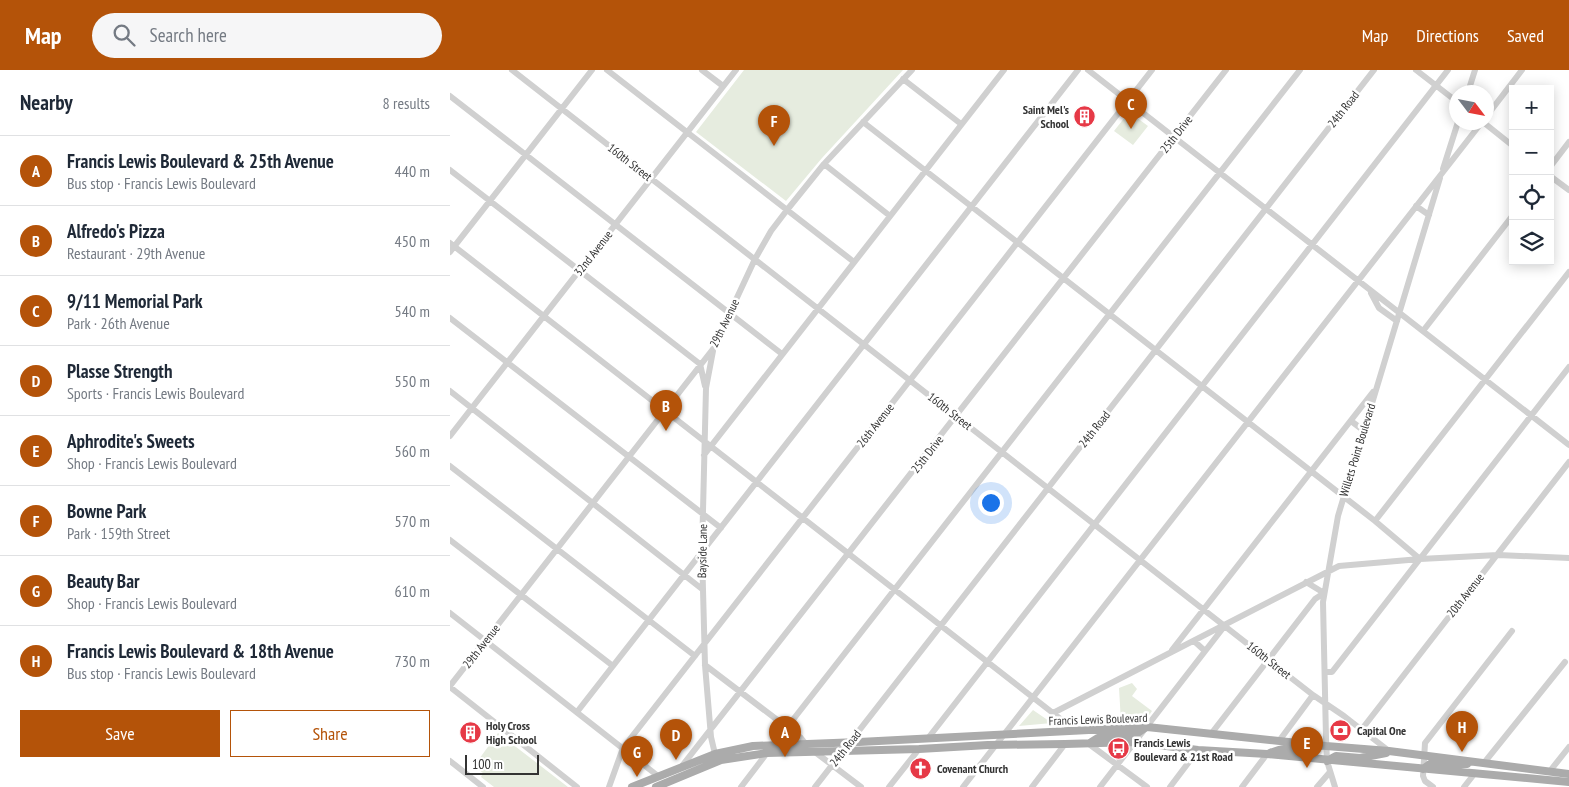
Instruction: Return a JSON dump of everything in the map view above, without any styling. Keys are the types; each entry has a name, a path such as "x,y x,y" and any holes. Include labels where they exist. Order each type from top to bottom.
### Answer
{"main road":[{"name":"Francis Lewis Boulevard","path":"632,787 715,754 754,746 1147,727 1392,751 1423,762 1475,773 1569,782"},
{"path":"1089,744 1098,738 1136,734 1147,727"},
{"name":"Francis Lewis Boulevard","path":"656,787 721,760 767,754 996,745 1135,742 1198,750 1267,754 1327,761 1484,763 1569,774"},
{"path":"1267,754 1275,750 1290,748 1318,750 1326,746"},
{"path":"1327,761 1336,756 1360,758 1392,751"},
{"path":"1423,762 1450,766 1484,763"}],"street":[{"name":"160th Street","path":"512,70 1313,695 1392,751"},
{"path":"592,70 451,248 543,316 1076,731"},
{"path":"607,70 854,262"},
{"path":"702,70 723,86"},
{"name":"32nd Avenue","path":"450,436 736,70"},
{"name":"29th Avenue","path":"450,687 713,349 755,259 771,231 824,164 912,70"},
{"path":"704,455 1004,70"},
{"path":"577,712 1078,70"},
{"path":"1088,70 1311,246 1569,445"},
{"name":"26th Avenue","path":"609,787 623,748 1152,70"},
{"name":"25th Drive","path":"682,766 1226,70"},
{"path":"774,744 1300,70"},
{"name":"24th Road","path":"815,787 1374,70"},
{"path":"1416,70 1449,95"},
{"path":"929,738 986,662 1448,70"},
{"path":"1470,85 1475,70"},
{"path":"1494,106 1522,70"},
{"path":"903,79 961,124"},
{"path":"450,96 782,354"},
{"path":"864,122 1312,471 1420,559"},
{"name":"Willets Point Boulevard","path":"1335,787 1327,761 1326,746 1323,602 1328,571 1343,496 1455,130"},
{"path":"963,787 1476,130"},
{"path":"1492,130 1509,143"},
{"path":"1554,162 1569,142"},
{"path":"824,164 890,216"},
{"path":"450,170 700,364 706,388"},
{"path":"1554,179 1569,190"},
{"path":"1416,206 1429,215"},
{"path":"1423,331 1509,220"},
{"path":"1375,521 1569,272"},
{"path":"1370,291 1380,308 1397,321"},
{"path":"450,318 720,528"},
{"name":"Bayside Lane","path":"713,349 706,388 702,588 710,731 715,754"},
{"path":"1325,672 1332,672 1569,367"},
{"path":"1170,653 1376,389"},
{"path":"450,391 702,588"},
{"path":"1350,420 1363,430"},
{"name":"20th Avenue","path":"1362,729 1569,462"},
{"path":"450,466 695,656"},
{"path":"450,540 613,666"},
{"path":"1053,713 1339,566 1498,555 1569,558"},
{"path":"1211,734 1315,599 1324,593 1306,582"},
{"path":"450,613 658,776"},
{"path":"1100,787 1225,626"},
{"path":"1432,787 1425,781 1424,743 1512,631"},
{"path":"1194,641 1205,651"},
{"path":"1484,763 1565,662"},
{"path":"705,665 787,727 805,743"},
{"path":"450,687 577,787"},
{"path":"1279,741 1313,695"},
{"path":"1032,787 1064,744"},
{"path":"1089,744 1147,787"},
{"path":"1550,772 1569,747"},
{"path":"889,787 919,749"},
{"path":"1170,787 1198,750"},
{"path":"815,752 861,787"},
{"path":"741,787 767,754"},
{"path":"1242,787 1267,754"},
{"path":"450,761 483,787"},
{"path":"1317,787 1330,772"},
{"path":"1464,787 1475,773"},
{"path":"1537,787 1543,779"}],"shaded area":[{"path":"744,70 903,70 822,158 786,201 696,132"},
{"path":"1129,112 1148,126 1133,145 1114,131"},
{"path":"1132,683 1137,689 1132,696 1152,711 1145,721 1121,722 1119,688"},
{"path":"1033,710 1052,723 1019,726"},
{"path":"498,733 568,787 494,787 481,777 483,773 474,766"}],"place":[{"name":"Saint Mel's School","path":"1085,116"},
{"name":"9/11 Memorial Park","path":"1131,129"},
{"name":"Bowne Park","path":"774,146"},
{"name":"Alfredo's Pizza","path":"666,431"},
{"name":"Capital One","path":"1341,730"},
{"name":"Holy Cross High School","path":"470,732"},
{"name":"Francis Lewis Boulevard & 21st Road","path":"1118,749"},
{"name":"Francis Lewis Boulevard & 18th Avenue","path":"1462,752"},
{"name":"Francis Lewis Boulevard & 25th Avenue","path":"785,757"},
{"name":"Plasse Strength","path":"676,760"},
{"name":"Covenant Church","path":"921,768"},
{"name":"Aphrodite's Sweets","path":"1307,768"},
{"name":"Beauty Bar","path":"637,777"}]}
